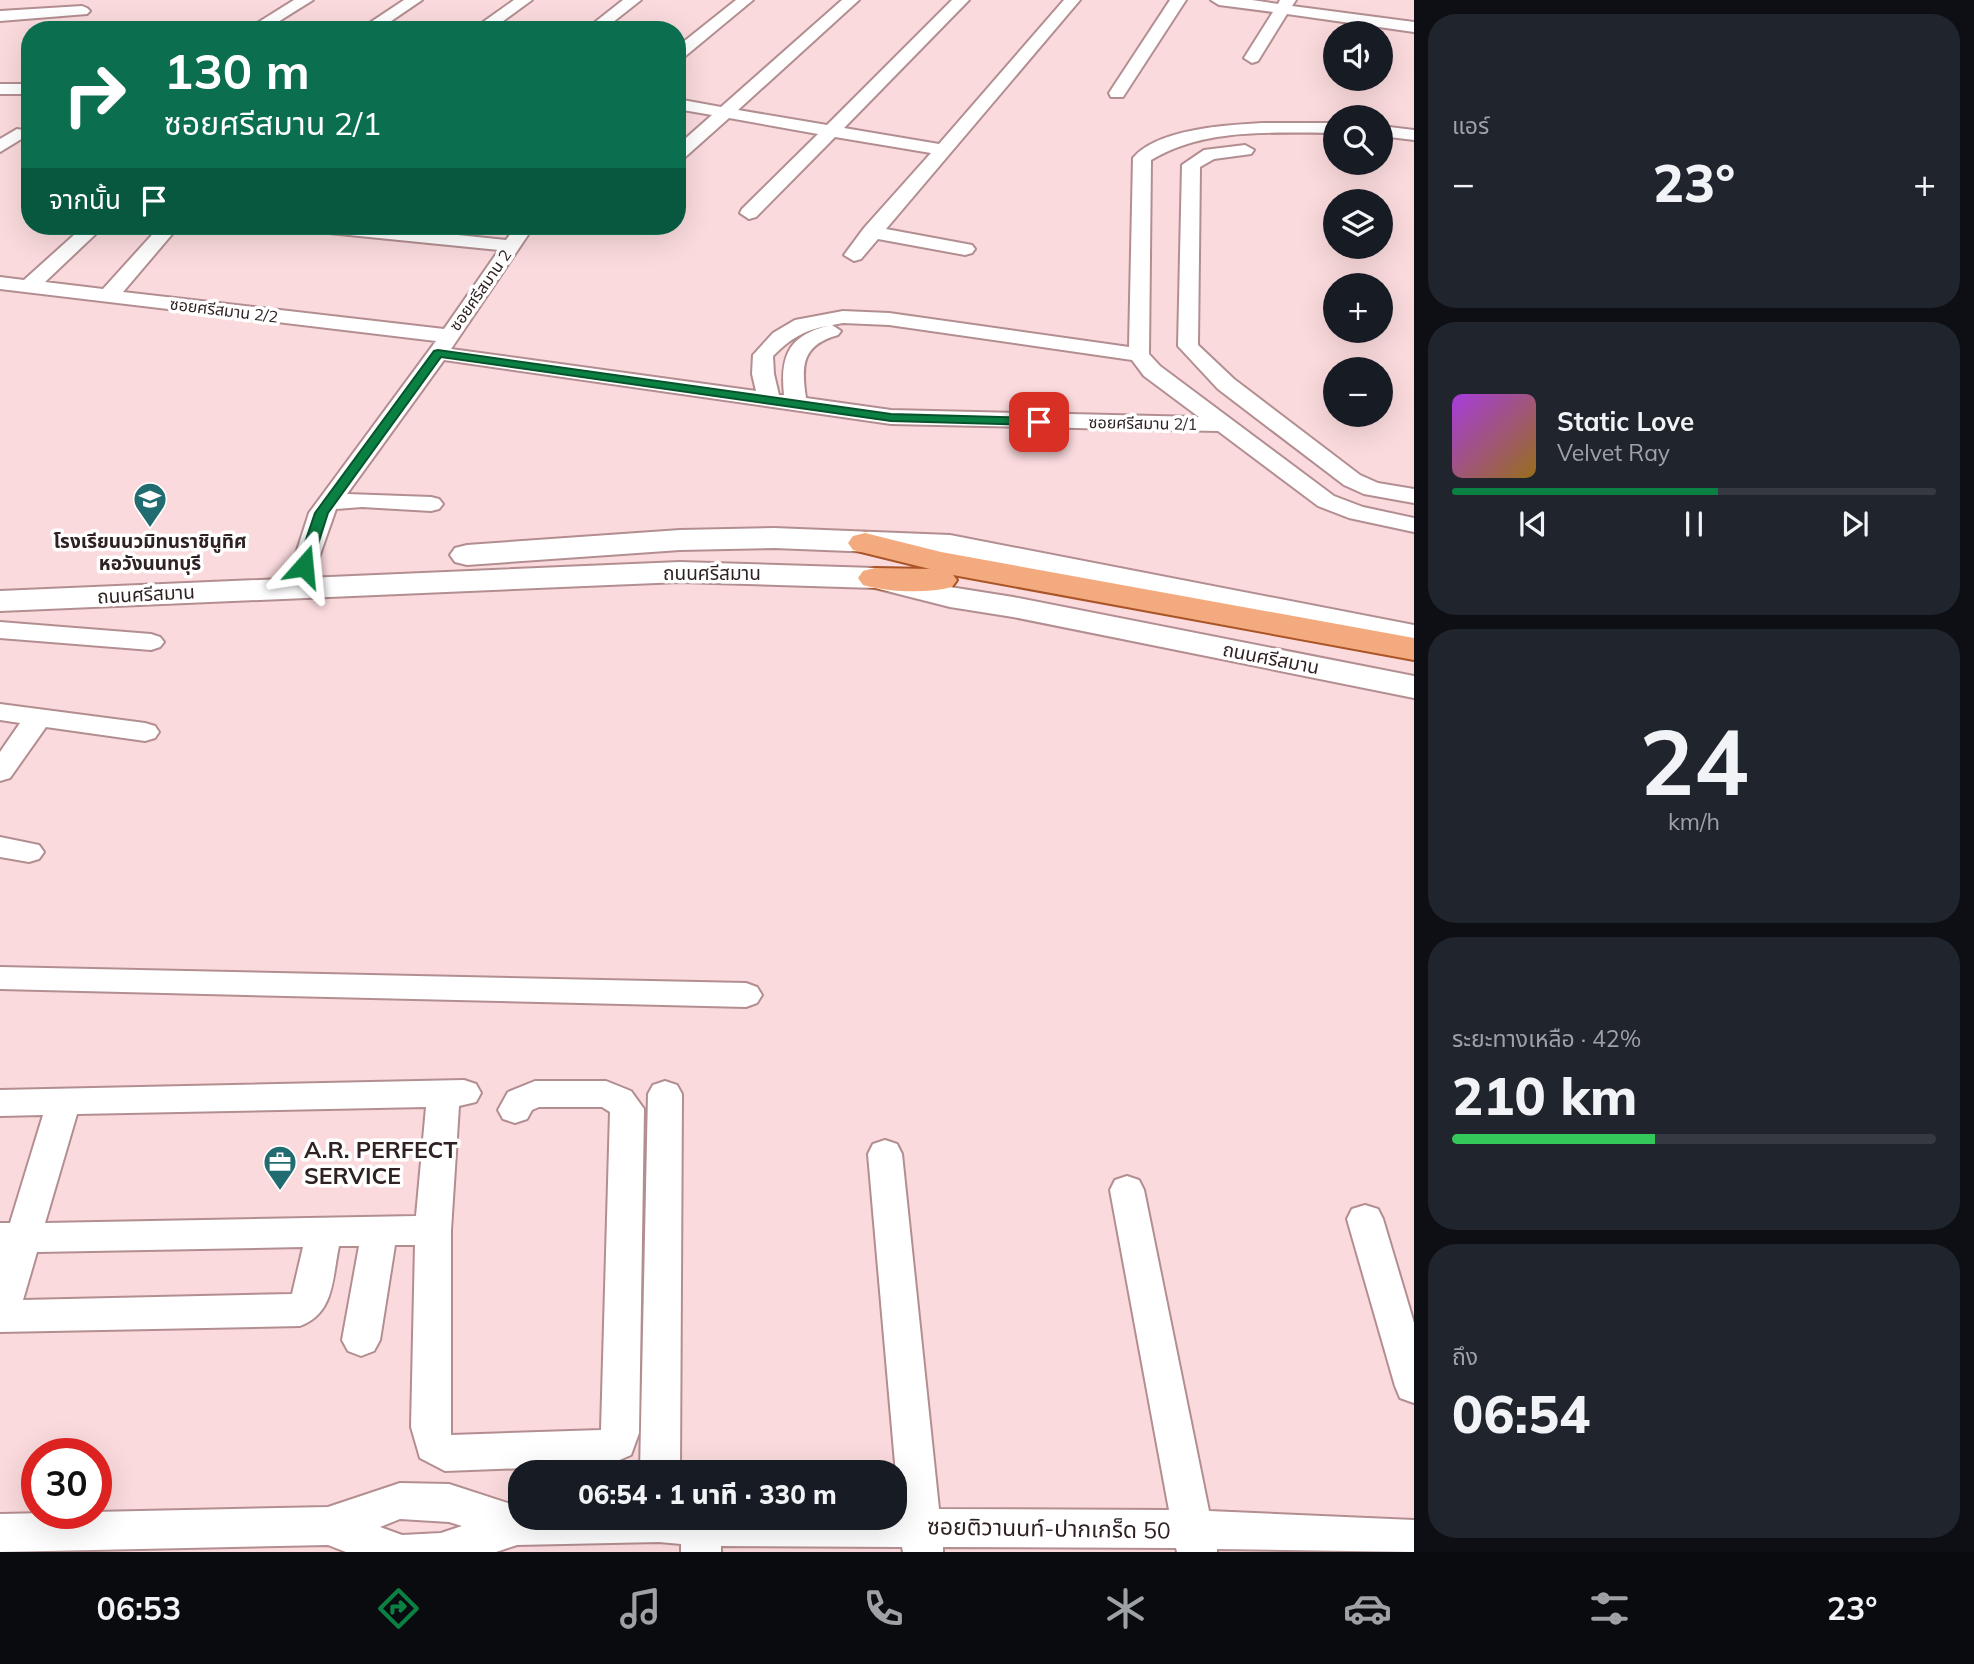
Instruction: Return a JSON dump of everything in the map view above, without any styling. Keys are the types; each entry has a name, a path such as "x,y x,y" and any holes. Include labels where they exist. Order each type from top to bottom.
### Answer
{"main road":[{"name":"ถนนศรีสมาน","path":"1,603 304,566 680,540 775,538 950,545 1414,636"},
{"path":"865,543 940,562 1370,649 1414,666"},
{"name":"ถนนศรีสมาน","path":"1,603 680,572 874,578 950,597 1013,607 1414,687"},
{"path":"874,578 969,582 1370,649 1414,649"}],"street":[{"path":"269,21 305,0"},
{"path":"380,21 414,0"},
{"path":"493,21 524,0"},
{"path":"605,21 633,0"},
{"path":"686,48 745,0"},
{"path":"686,147 851,0"},
{"path":"749,213 961,0"},
{"path":"854,255 1072,0"},
{"path":"1117,93 1178,0"},
{"path":"1219,0 1285,4 1374,21"},
{"path":"1252,58 1285,4"},
{"path":"0,16 82,6"},
{"path":"1393,24 1414,27"},
{"path":"6,106 16,89"},
{"path":"686,106 942,150"},
{"path":"1145,363 1142,158 1155,147 1176,139 1262,128 1323,128"},
{"path":"1393,132 1414,135"},
{"path":"0,147 17,134"},
{"path":"1323,146 1279,145 1210,154 1191,166 1188,346 1226,384 1352,480 1372,489 1414,496"},
{"path":"1393,150 1414,153"},
{"path":"872,232 965,249"},
{"path":"28,287 85,235"},
{"path":"108,296 162,235"},
{"path":"409,235 511,246"},
{"name":"ซอยศรีสมาน 2","path":"304,566 321,513 518,235"},
{"name":"ซอยศรีสมาน 2/2","path":"0,284 108,296 443,344"},
{"path":"769,399 763,374 764,355 780,337 802,324 843,317 1145,363 1326,501 1357,513 1414,525"},
{"path":"796,403 792,373 800,348 806,340 822,333 856,328 917,328"},
{"name":"ซอยศรีสมาน 2/1","path":"443,344 891,417 1222,424"},
{"path":"329,502 362,500 431,504"},
{"path":"1,603 151,642"},
{"path":"0,712 145,732"},
{"path":"0,772 38,718"},
{"path":"0,847 29,852"},
{"path":"0,978 746,995"},
{"path":"0,1102 453,1096 433,1230 430,1427 435,1446 445,1453 608,1447 617,1443 620,1433 626,1109 619,1100 606,1094 535,1094 520,1101 515,1110"},
{"path":"660,1460 664,1094"},
{"path":"64,1101 11,1238 0,1315 300,1310 309,1303 324,1232"},
{"path":"885,1154 923,1539"},
{"path":"1127,1190 1195,1541"},
{"path":"1365,1219 1414,1386"},
{"path":"361,1340 380,1230"},
{"path":"11,1238 433,1230"},
{"path":"0,1533 328,1526 400,1502 449,1503 508,1523"},
{"path":"328,1526 396,1552"},
{"path":"407,1552 441,1552 508,1529"},
{"name":"ซอยติวานนท์-ปากเกร็ด 50","path":"681,1530 701,1539 1414,1539"}],"place":[{"name":"โรงเรียนนวมิทนราชินูทิศ หอวังนนทบุรี","path":"150,529"},
{"name":"A.R. PERFECT SERVICE","path":"280,1192"}],"route":[{"path":"304,566 321,513 438,353 891,417 1039,422"}]}
